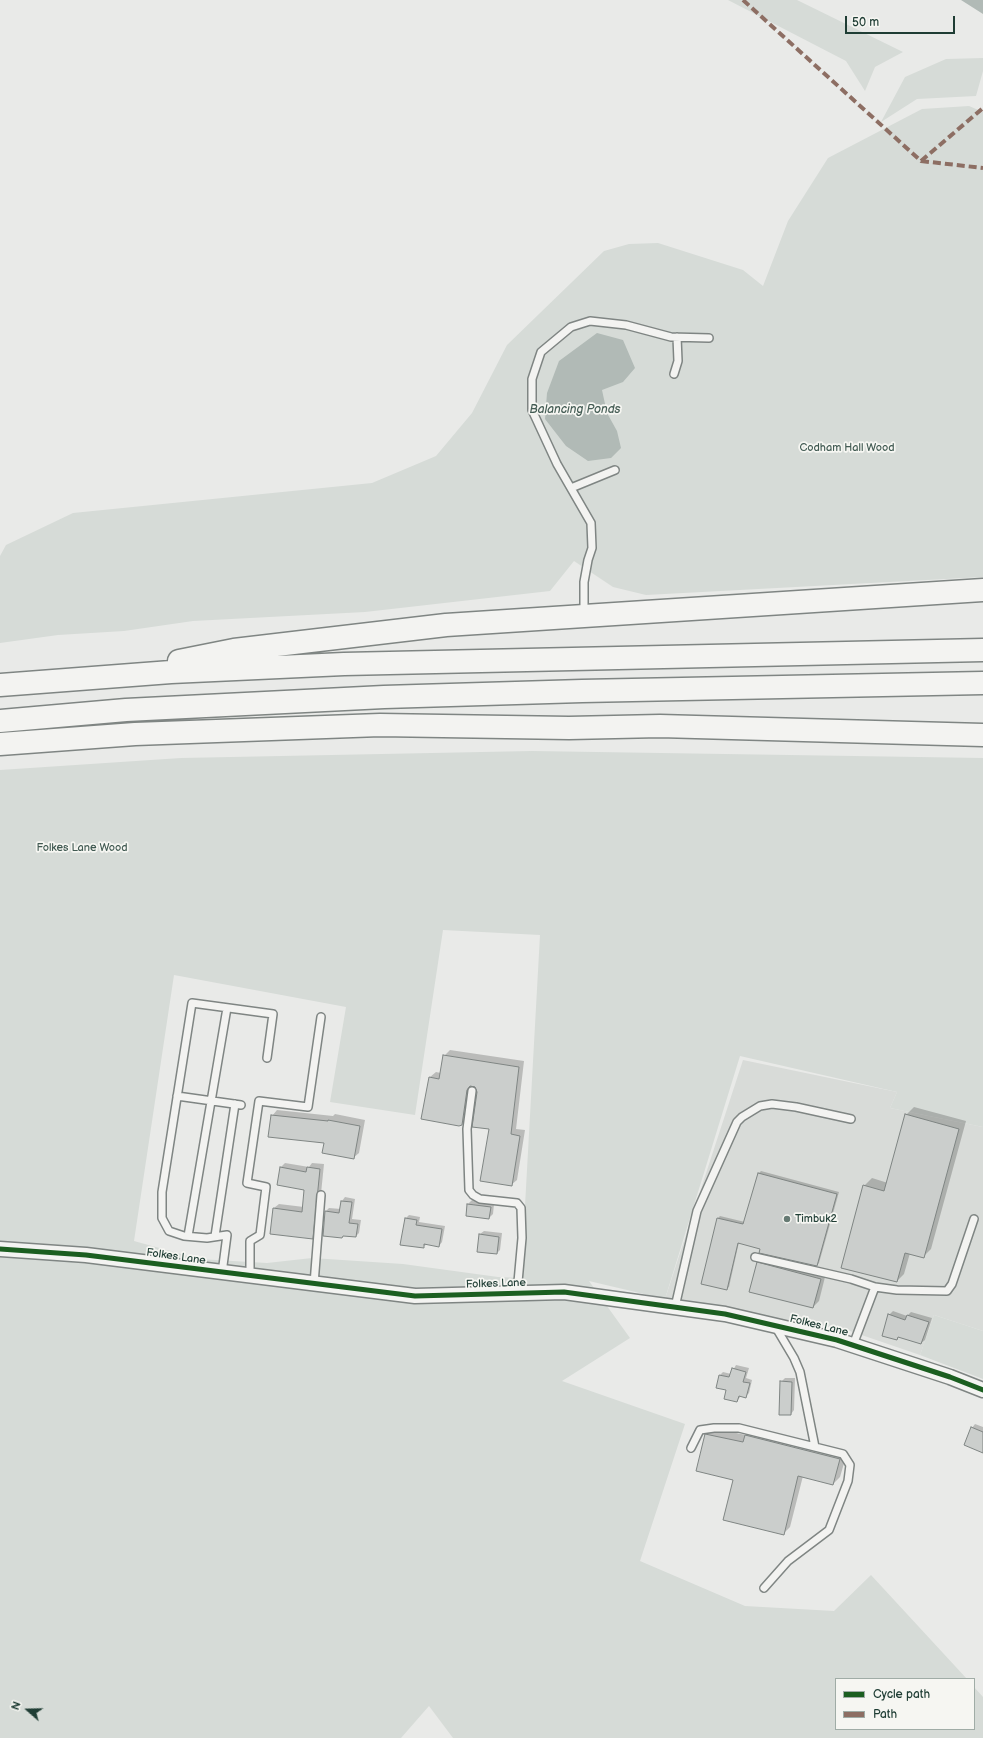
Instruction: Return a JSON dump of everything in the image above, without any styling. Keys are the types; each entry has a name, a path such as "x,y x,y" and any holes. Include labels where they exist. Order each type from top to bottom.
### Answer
{"highway":[{"path":"95,677 234,650 446,625 983,590"},
{"path":"0,686 95,677 246,668 435,661 983,650"},
{"path":"0,721 133,710 384,697 983,683"},
{"path":"0,744 135,734 380,725 561,728 660,726 983,735"}],"street":[{"name":"Folkes Lane","path":"0,1249 86,1255 250,1277 415,1296 564,1292 725,1314 853,1345 950,1377 983,1390"}],"lane":[{"path":"584,616 584,582 592,548 591,523 557,464 532,410 532,379 542,352 571,327 590,321 626,325 677,337 709,338"},
{"path":"674,374 678,361 677,337"},
{"path":"571,488 614,470"},
{"path":"222,1273 227,1235 207,1238 188,1236 169,1231 162,1218 162,1192 192,1003 273,1014 267,1058"},
{"path":"188,1236 227,1008"},
{"path":"250,1277 250,1241 260,1235 266,1187 247,1183 259,1101 308,1107 321,1017"},
{"path":"472,1091 466,1129 469,1190 472,1195 480,1199 517,1203 521,1208 522,1238 517,1293"},
{"path":"178,1096 238,1105 215,1236"},
{"path":"675,1308 697,1212 738,1122 742,1117 760,1106 776,1104 796,1107 850,1120"},
{"path":"314,1284 321,1194"},
{"path":"755,1257 851,1279 874,1287 897,1290 947,1291 952,1284 974,1219"},
{"path":"853,1345 874,1287"},
{"path":"775,1326 794,1358 800,1372 815,1447"},
{"path":"691,1448 694,1438 700,1430 714,1428 739,1428 843,1454 850,1465 848,1481 829,1530 788,1561 764,1588"}],"shaded area":[{"path":"743,1060 897,1092 890,1108 983,1127 983,1331 934,1315 920,1355 847,1330 665,1299"}],"green space":[{"path":"728,0 797,0 903,52 875,67 865,91 846,61"},
{"path":"983,58 983,71 976,96 917,99 881,122 905,77 946,59"},
{"name":"Codham Hall Wood","path":"969,106 983,112 983,577 646,595 613,587 574,561 550,591 365,612 193,621 124,631 58,635 0,643 0,556 6,545 73,513 372,483 436,456 472,413 507,345 604,251 629,244 658,243 743,270 763,286 788,221 828,158 922,109"},
{"name":"Folkes Lane Wood","path":"532,751 983,758 983,1127 890,1108 897,1092 740,1056 665,1299 589,1281 630,1338 562,1381 685,1424 640,1561 745,1606 834,1611 871,1575 966,1678 835,1678 835,1730 975,1730 975,1688 983,1697 983,1738 453,1738 429,1706 401,1738 0,1738 0,770 181,758","holes":["443,930 540,935 521,1278 498,1277 403,1264 312,1258 267,1263 199,1259 134,1241 174,975 346,1007 330,1102 415,1115"]},
{"path":"934,1315 983,1331 983,1379 920,1355"}],"water":[{"path":"961,0 983,0 983,14"},
{"name":"Balancing Ponds","path":"597,333 623,340 635,368 623,382 602,390 607,413 617,431 621,448 611,458 588,461 566,446 545,419 547,393 559,361"}],"building":[{"path":"443,1055 519,1067 511,1134 520,1136 512,1186 480,1181 489,1129 472,1127 477,1092 475,1087 470,1086 467,1090 462,1125 459,1126 421,1119 429,1077 439,1079"},
{"path":"905,1114 959,1129 924,1258 905,1253 897,1282 841,1268 863,1185 884,1191"},
{"path":"271,1115 328,1120 360,1126 354,1159 322,1153 324,1143 268,1137"},
{"path":"280,1167 306,1172 307,1167 320,1169 313,1239 270,1234 273,1208 302,1212 304,1190 277,1185"},
{"name":"Timbuk2","path":"758,1173 837,1194 817,1266 759,1253 760,1249 738,1243 727,1290 701,1284 717,1218 743,1224"},
{"path":"341,1201 352,1202 349,1223 358,1224 356,1237 343,1236 342,1238 323,1236 325,1211 339,1213"},
{"path":"467,1204 491,1207 489,1219 466,1216"},
{"path":"405,1218 417,1220 416,1225 442,1229 439,1247 424,1244 424,1248 400,1245"},
{"path":"479,1234 499,1237 497,1254 477,1252"},
{"path":"757,1262 821,1279 813,1308 749,1292"},
{"path":"888,1314 905,1320 907,1315 929,1322 921,1344 898,1337 897,1340 882,1336"},
{"path":"732,1368 746,1372 743,1382 750,1383 746,1398 739,1396 737,1402 724,1399 726,1390 716,1388 719,1375 729,1377"},
{"path":"780,1381 792,1382 791,1415 779,1415"},
{"path":"971,1427 983,1432 983,1453 964,1445"},
{"path":"705,1434 743,1442 745,1435 840,1459 833,1485 798,1476 784,1535 723,1520 733,1480 696,1471"}],"marked path":[{"path":"743,0 921,161 983,168"},
{"path":"921,161 983,108"}],"cycle path":[{"path":"0,1249 86,1255 415,1296 564,1292 725,1314 837,1340 950,1377 983,1390"}],"place":[{"name":"Timbuk2","path":"787,1219"}]}
